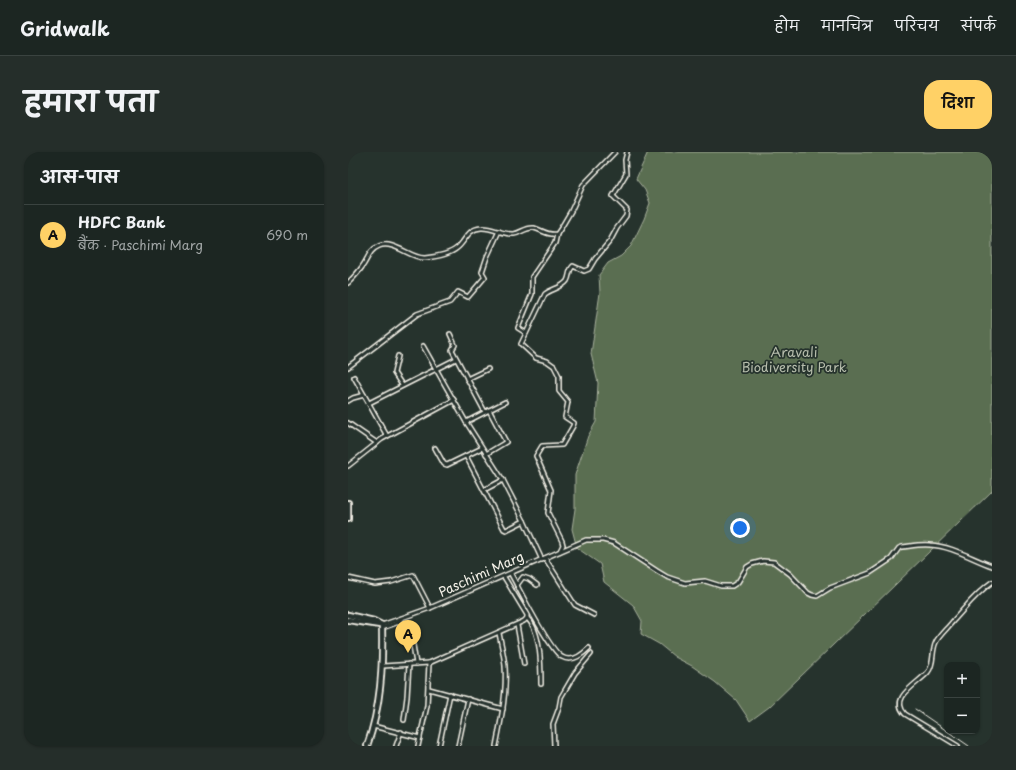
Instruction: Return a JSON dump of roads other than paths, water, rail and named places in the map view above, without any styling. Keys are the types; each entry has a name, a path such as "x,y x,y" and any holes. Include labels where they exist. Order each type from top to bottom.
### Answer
{"main road":[{"path":"348,503 348,519"},
{"path":"348,615 374,621 382,627"},
{"path":"348,620 382,627"},
{"path":"367,746 379,698 383,666 382,627"}],"street":[{"path":"526,333 518,328 532,294 532,277 555,243 557,234 583,185 615,152"},
{"path":"560,551 563,545 562,541 548,513 551,490 536,456 542,446 562,445 574,423 565,417 568,402 559,392 558,372 550,362 536,358 521,345 521,343 545,294 548,291 556,289 567,281 570,270 573,266 584,271 589,269 626,216 627,210 613,196 626,174 625,158 627,152"},
{"path":"348,283 362,267 369,254 379,246 389,246 419,258 427,258 456,249 468,233 473,229 488,228 513,234 532,228 557,234"},
{"path":"348,367 417,314 450,302 458,292 468,297 484,277 482,272 499,231"},
{"path":"450,334 455,345 452,350 456,359 485,412"},
{"name":"Paschimi Marg","path":"382,627 399,622 401,619 504,577 543,559 503,480 466,422 423,346"},
{"path":"398,356 394,373 402,385"},
{"path":"369,403 456,359"},
{"path":"467,379 488,369"},
{"path":"354,377 387,436"},
{"path":"348,401 364,395"},
{"path":"348,466 387,436 454,400"},
{"path":"466,422 505,402"},
{"path":"486,454 506,442 489,410"},
{"path":"348,423 377,443"},
{"path":"435,448 446,465 449,465 482,448"},
{"path":"466,456 504,530 524,521"},
{"path":"484,490 503,480"},
{"path":"594,615 575,605 543,559 586,540 609,541 619,545 633,556 667,577 685,583 705,581 727,587 738,582 747,567 758,562 770,561 782,567 808,593 817,596 830,588 870,573 891,559 902,547 930,545 945,548 967,555 992,566"},
{"path":"510,574 558,655 572,659 582,655 589,648"},
{"path":"348,578 375,584 391,582 413,575 430,608"},
{"path":"504,577 526,613 538,642 541,666 541,684"},
{"path":"517,584 523,577 537,585"},
{"path":"958,746 906,714 900,708 900,702 905,694 929,669 932,662 934,647 939,637 978,592 992,582"},
{"path":"383,666 429,663 524,622 527,618"},
{"path":"517,625 524,664"},
{"path":"496,746 503,709 505,668 499,633"},
{"path":"413,645 416,664"},
{"path":"554,746 553,724 559,708 561,697 575,673 591,654"},
{"path":"418,746 427,706 429,689 429,663"},
{"path":"404,720 409,664"},
{"path":"429,689 503,709"},
{"path":"439,746 450,694"},
{"path":"458,746 468,699"},
{"path":"373,726 420,738"},
{"path":"396,746 401,732"}],"railway":[{"path":"915,709 969,746"}],"place":[{"name":"HDFC Bank","path":"408,653"}],"park label":[{"name":"Aravali Biodiversity Park","path":"794,360"}]}
